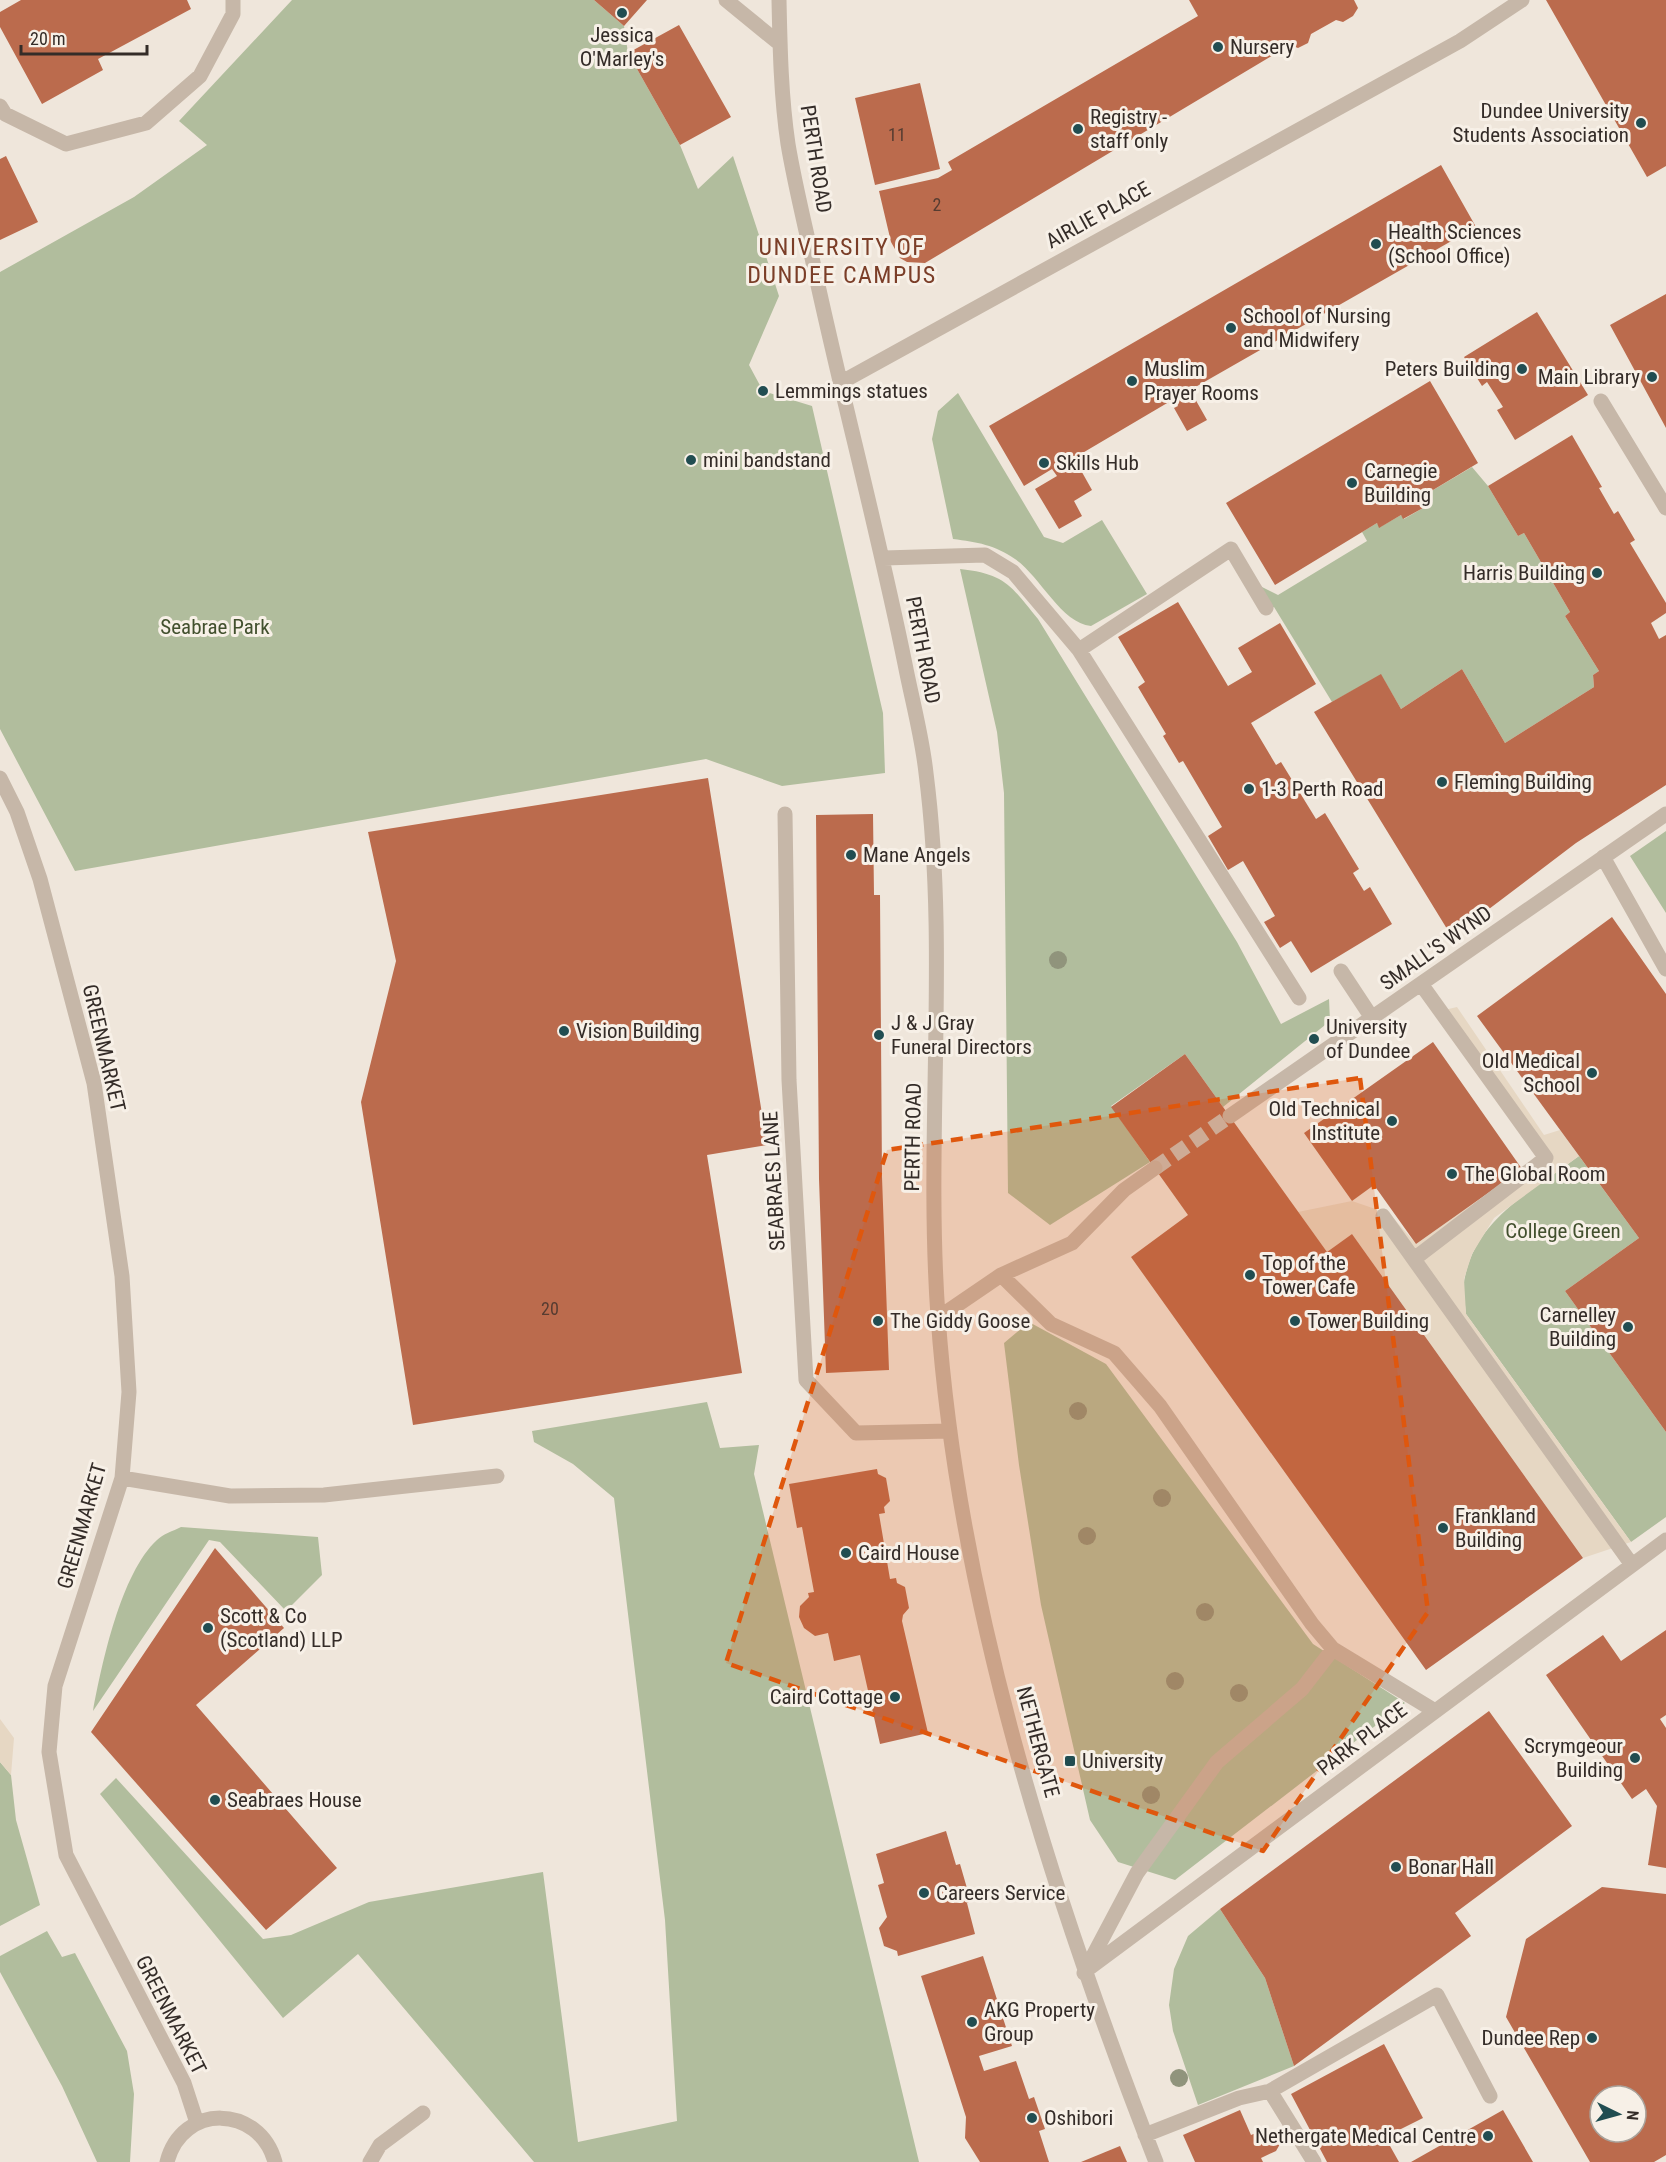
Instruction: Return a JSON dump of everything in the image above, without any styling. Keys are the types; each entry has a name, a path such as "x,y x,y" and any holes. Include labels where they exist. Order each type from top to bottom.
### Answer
{"street":[{"path":"0,106 5,114 66,144 146,123 200,76 233,14 233,0"},
{"path":"726,0 780,44"},
{"name":"PERTH ROAD","path":"779,0 788,142 840,383 884,558 926,766 934,849 938,944 933,1206 938,1318"},
{"name":"AIRLIE PLACE","path":"840,383 1377,84 1460,41 1522,0"},
{"path":"1601,401 1666,508"},
{"path":"1079,650 1230,549 1266,608"},
{"path":"884,558 985,555 1013,572 1079,650 1299,998"},
{"name":"GREENMARKET","path":"0,778 17,812 40,879 94,1083 122,1276 129,1392 122,1478 55,1686 49,1752 66,1855 184,2083 197,2123"},
{"name":"SEABRAES LANE","path":"785,814 789,1080 806,1380 856,1433 950,1431"},
{"name":"SMALL'S WYND","path":"1230,1116 1666,814"},
{"path":"1603,857 1666,969"},
{"path":"1341,971 1372,1018"},
{"path":"1414,1259 1546,1158 1421,984"},
{"path":"938,1318 1001,1275 1072,1243 1124,1190 1155,1168"},
{"path":"1383,1216 1632,1565"},
{"path":"1001,1275 1051,1324 1114,1353 1160,1406 1312,1624 1333,1649 1436,1711"},
{"name":"NETHERGATE","path":"938,1318 950,1431 972,1561 990,1640 1048,1860 1084,1973 1156,2162"},
{"path":"122,1478 230,1496 324,1495 497,1476"},
{"name":"PARK PLACE","path":"1084,1973 1666,1540"},
{"path":"1084,1973 1137,1873 1217,1762 1302,1689 1333,1649"},
{"path":"1145,2135 1239,2098 1270,2091 1437,1995 1490,2096"},
{"path":"1270,2091 1314,2162"},
{"path":"370,2162 380,2145 423,2113"},
{"path":"167,2162 173,2144 184,2132 197,2123 220,2118 242,2122 255,2129 265,2139 275,2162"}],"highlighted area":[{"path":"1360,1078 1428,1612 1263,1851 726,1663 887,1150"}],"green space":[{"name":"Seabrae Park","path":"292,0 594,0 624,26 628,53 680,145 698,189 733,156 779,296 749,365 763,391 812,406 883,713 885,773 782,786 706,759 75,871 0,729 0,272 134,197 207,145 179,121"},
{"path":"958,393 1044,537 1063,543 1102,520 1147,594 1091,626 1080,623 1060,608 1015,559 1000,550 985,545 953,539 932,439 938,411"},
{"path":"1472,467 1488,486 1518,536 1524,533 1570,612 1565,616 1599,671 1593,675 1594,687 1505,743 1462,669 1401,709 1381,675 1332,702 1274,607 1266,611 1252,582 1278,595 1367,541 1362,532 1377,523 1380,527 1401,515 1404,519 1423,508 1418,499"},
{"path":"960,569 988,574 1006,583 1038,619 1237,942 1281,1024 1329,999 1330,1021 1223,1107 1185,1054 1111,1106 1150,1162 1050,1225 1008,1193 1004,793 997,732"},
{"path":"1666,831 1666,913 1630,856"},
{"name":"College Green","path":"1579,1156 1639,1238 1565,1291 1666,1432 1666,1517 1631,1542 1466,1314 1464,1281 1471,1256 1494,1221 1526,1193"},
{"path":"1029,1322 1106,1364 1313,1644 1405,1703 1175,1880 1118,1862 1090,1820 1041,1605 1019,1465 1004,1343"},
{"path":"707,1402 720,1448 759,1445 754,1474 919,2162 534,2162 358,1954 283,2018 100,1794 116,1778 263,1939 291,1935 369,1902 543,1872 578,2142 677,2121 665,1920 614,1498 573,1464 534,1442 532,1431"},
{"path":"181,1527 318,1537 322,1575 286,1611 220,1542 209,1540 93,1711 115,1620 133,1574 144,1555 157,1540"},
{"path":"0,1762 11,1775 16,1820 40,1905 0,1926"},
{"path":"1220,1909 1265,1978 1294,2066 1198,2105 1173,2031 1169,2005 1174,1969 1188,1936"},
{"path":"47,1931 62,1957 75,1953 127,2051 134,2094 130,2162 97,2162 62,2086 0,1972 0,1956"}],"shaded area":[{"name":"College Green","path":"1457,1007 1544,1135 1560,1130 1579,1156 1494,1218 1472,1254 1464,1279 1466,1314 1631,1542 1583,1558 1352,1234 1327,1252 1298,1212 1352,1201 1390,1214 1416,1244 1522,1169 1541,1152 1440,1011"},
{"path":"0,1719 14,1738 11,1775 0,1762"}],"building":[{"path":"21,0 187,0 191,9 98,59 103,70 42,104 0,27 0,12"},
{"name":"Jessica O'Marley's","path":"594,0 647,0 624,26"},
{"path":"1189,0 1354,0 1358,8 1353,16 1343,22 1336,20 1311,34 1308,43 1298,48 1290,45 925,263 907,262 900,258 891,242 879,191 938,178 952,170 948,162 1198,16"},
{"name":"Dundee University Students Association","path":"1546,0 1666,0 1666,166 1647,177"},
{"path":"679,25 731,117 680,145 628,53"},
{"path":"920,83 940,169 875,185 855,98"},
{"path":"6,156 38,222 0,240 0,159"},
{"path":"1441,165 1476,227 1185,393 1189,400 1194,397 1207,420 1187,431 1174,408 1178,406 1174,399 1074,458 1092,490 1074,501 1082,516 1059,529 1035,489 1057,476 1052,469 1024,486 989,426"},
{"name":"Main Library","path":"1666,294 1666,428 1610,325"},
{"name":"Peters Building","path":"1537,312 1588,395 1515,440 1497,410 1503,407 1487,382 1482,386 1464,357"},
{"name":"Carnegie Building","path":"1430,381 1478,463 1418,499 1423,508 1403,519 1401,515 1379,528 1377,523 1275,585 1226,503"},
{"path":"1572,435 1602,487 1599,488 1614,514 1618,511 1635,540 1630,543 1666,603 1666,613 1651,623 1659,639 1666,635 1666,785 1576,843 1452,937 1314,712 1381,674 1401,709 1462,669 1505,743 1594,687 1593,675 1599,671 1565,616 1570,612 1524,533 1518,536 1488,486"},
{"name":"1-3 Perth Road","path":"1178,602 1228,686 1252,672 1238,648 1280,623 1316,684 1251,723 1276,765 1281,762 1316,819 1325,813 1359,869 1353,873 1364,891 1370,887 1392,924 1311,973 1291,941 1280,948 1264,922 1275,916 1243,861 1228,870 1208,836 1222,827 1183,761 1179,763 1163,736 1166,734 1138,687 1145,682 1118,637"},
{"name":"Vision Building","path":"708,778 767,1145 707,1155 742,1373 413,1425 361,1102 396,961 368,832"},
{"path":"873,814 874,895 880,895 882,1177 889,1370 826,1373 819,1179 816,815"},
{"name":"Old Medical School","path":"1612,917 1666,994 1666,1432 1565,1291 1639,1238 1477,1016"},
{"path":"1433,1042 1522,1169 1416,1244 1374,1185 1352,1201 1304,1133"},
{"name":"Tower Building","path":"1185,1054 1327,1252 1352,1234 1583,1558 1426,1670 1131,1257 1188,1215 1111,1107"},
{"name":"Caird House","path":"877,1469 878,1474 886,1478 890,1501 884,1507 885,1513 879,1514 890,1579 896,1578 897,1583 905,1587 909,1608 903,1615 902,1621 928,1733 880,1744 860,1655 834,1661 828,1633 815,1636 804,1628 799,1617 800,1606 809,1597 808,1593 814,1592 802,1527 797,1528 789,1484"},
{"name":"Seabraes House","path":"215,1548 284,1628 196,1705 337,1868 266,1930 91,1732"},
{"name":"Scrymgeour Building","path":"1666,1630 1666,1715 1660,1719 1666,1728 1666,1868 1648,1865 1657,1806 1646,1789 1632,1799 1546,1675 1603,1635 1621,1661"},
{"name":"Bonar Hall","path":"1489,1711 1572,1826 1455,1913 1471,1936 1294,2066 1265,1978 1220,1909"},
{"name":"Careers Service","path":"946,1831 956,1865 960,1864 971,1902 967,1903 975,1934 898,1956 897,1951 884,1946 879,1928 887,1917 878,1885 884,1883 876,1854"},
{"name":"Dundee Rep","path":"1602,1887 1666,1894 1666,2155 1654,2162 1590,2162 1506,2017 1526,1939"},
{"path":"983,1956 1012,2046 979,2056 984,2071 1016,2061 1029,2099 1034,2097 1045,2129 1039,2131 1049,2162 980,2162 965,2138 966,2117 921,1976"},
{"path":"1384,2044 1423,2118 1385,2137 1399,2162 1327,2162 1291,2094"},
{"path":"1240,2110 1251,2135 1266,2129 1274,2132 1280,2144 1276,2151 1261,2158 1263,2162 1195,2162 1183,2135"},
{"name":"Nethergate Medical Centre","path":"1503,2110 1533,2162 1411,2162"},
{"path":"1120,2146 1127,2162 1081,2162"}],"tunnel":[{"path":"1155,1168 1230,1116"}],"place":[{"name":"Jessica O'Marley's","path":"622,13"},
{"name":"Nursery","path":"1218,47"},
{"name":"Dundee University Students Association","path":"1641,123"},
{"name":"Registry - staff only","path":"1078,129"},
{"name":"Health Sciences (School Office)","path":"1376,244"},
{"name":"School of Nursing and Midwifery","path":"1231,328"},
{"name":"Peters Building","path":"1522,369"},
{"name":"Main Library","path":"1652,377"},
{"name":"Muslim Prayer Rooms","path":"1132,381"},
{"name":"Lemmings statues","path":"763,391"},
{"name":"mini bandstand","path":"691,460"},
{"name":"Skills Hub","path":"1044,463"},
{"name":"Carnegie Building","path":"1352,483"},
{"name":"Harris Building","path":"1597,573"},
{"name":"Fleming Building","path":"1442,782"},
{"name":"1-3 Perth Road","path":"1249,789"},
{"name":"Mane Angels","path":"851,855"},
{"name":"Vision Building","path":"564,1031"},
{"name":"J & J Gray Funeral Directors","path":"879,1035"},
{"name":"University of Dundee","path":"1314,1039"},
{"name":"Old Medical School","path":"1592,1073"},
{"name":"Old Technical Institute","path":"1392,1121"},
{"name":"The Global Room","path":"1452,1174"},
{"name":"Top of the Tower Cafe","path":"1250,1275"},
{"name":"The Giddy Goose","path":"878,1321"},
{"name":"Tower Building","path":"1295,1321"},
{"name":"Carnelley Building","path":"1628,1327"},
{"name":"Frankland Building","path":"1443,1528"},
{"name":"Caird House","path":"846,1553"},
{"name":"Scott & Co (Scotland) LLP","path":"208,1628"},
{"name":"Caird Cottage","path":"895,1697"},
{"name":"Scrymgeour Building","path":"1635,1758"},
{"name":"University","path":"1070,1761"},
{"name":"Seabraes House","path":"215,1800"},
{"name":"Bonar Hall","path":"1396,1867"},
{"name":"Careers Service","path":"924,1893"},
{"name":"AKG Property Group","path":"972,2022"},
{"name":"Dundee Rep","path":"1592,2038"},
{"name":"Oshibori","path":"1032,2118"},
{"name":"Nethergate Medical Centre","path":"1488,2136"}],"district":[{"name":"UNIVERSITY OF DUNDEE CAMPUS","path":"842,261"}]}
